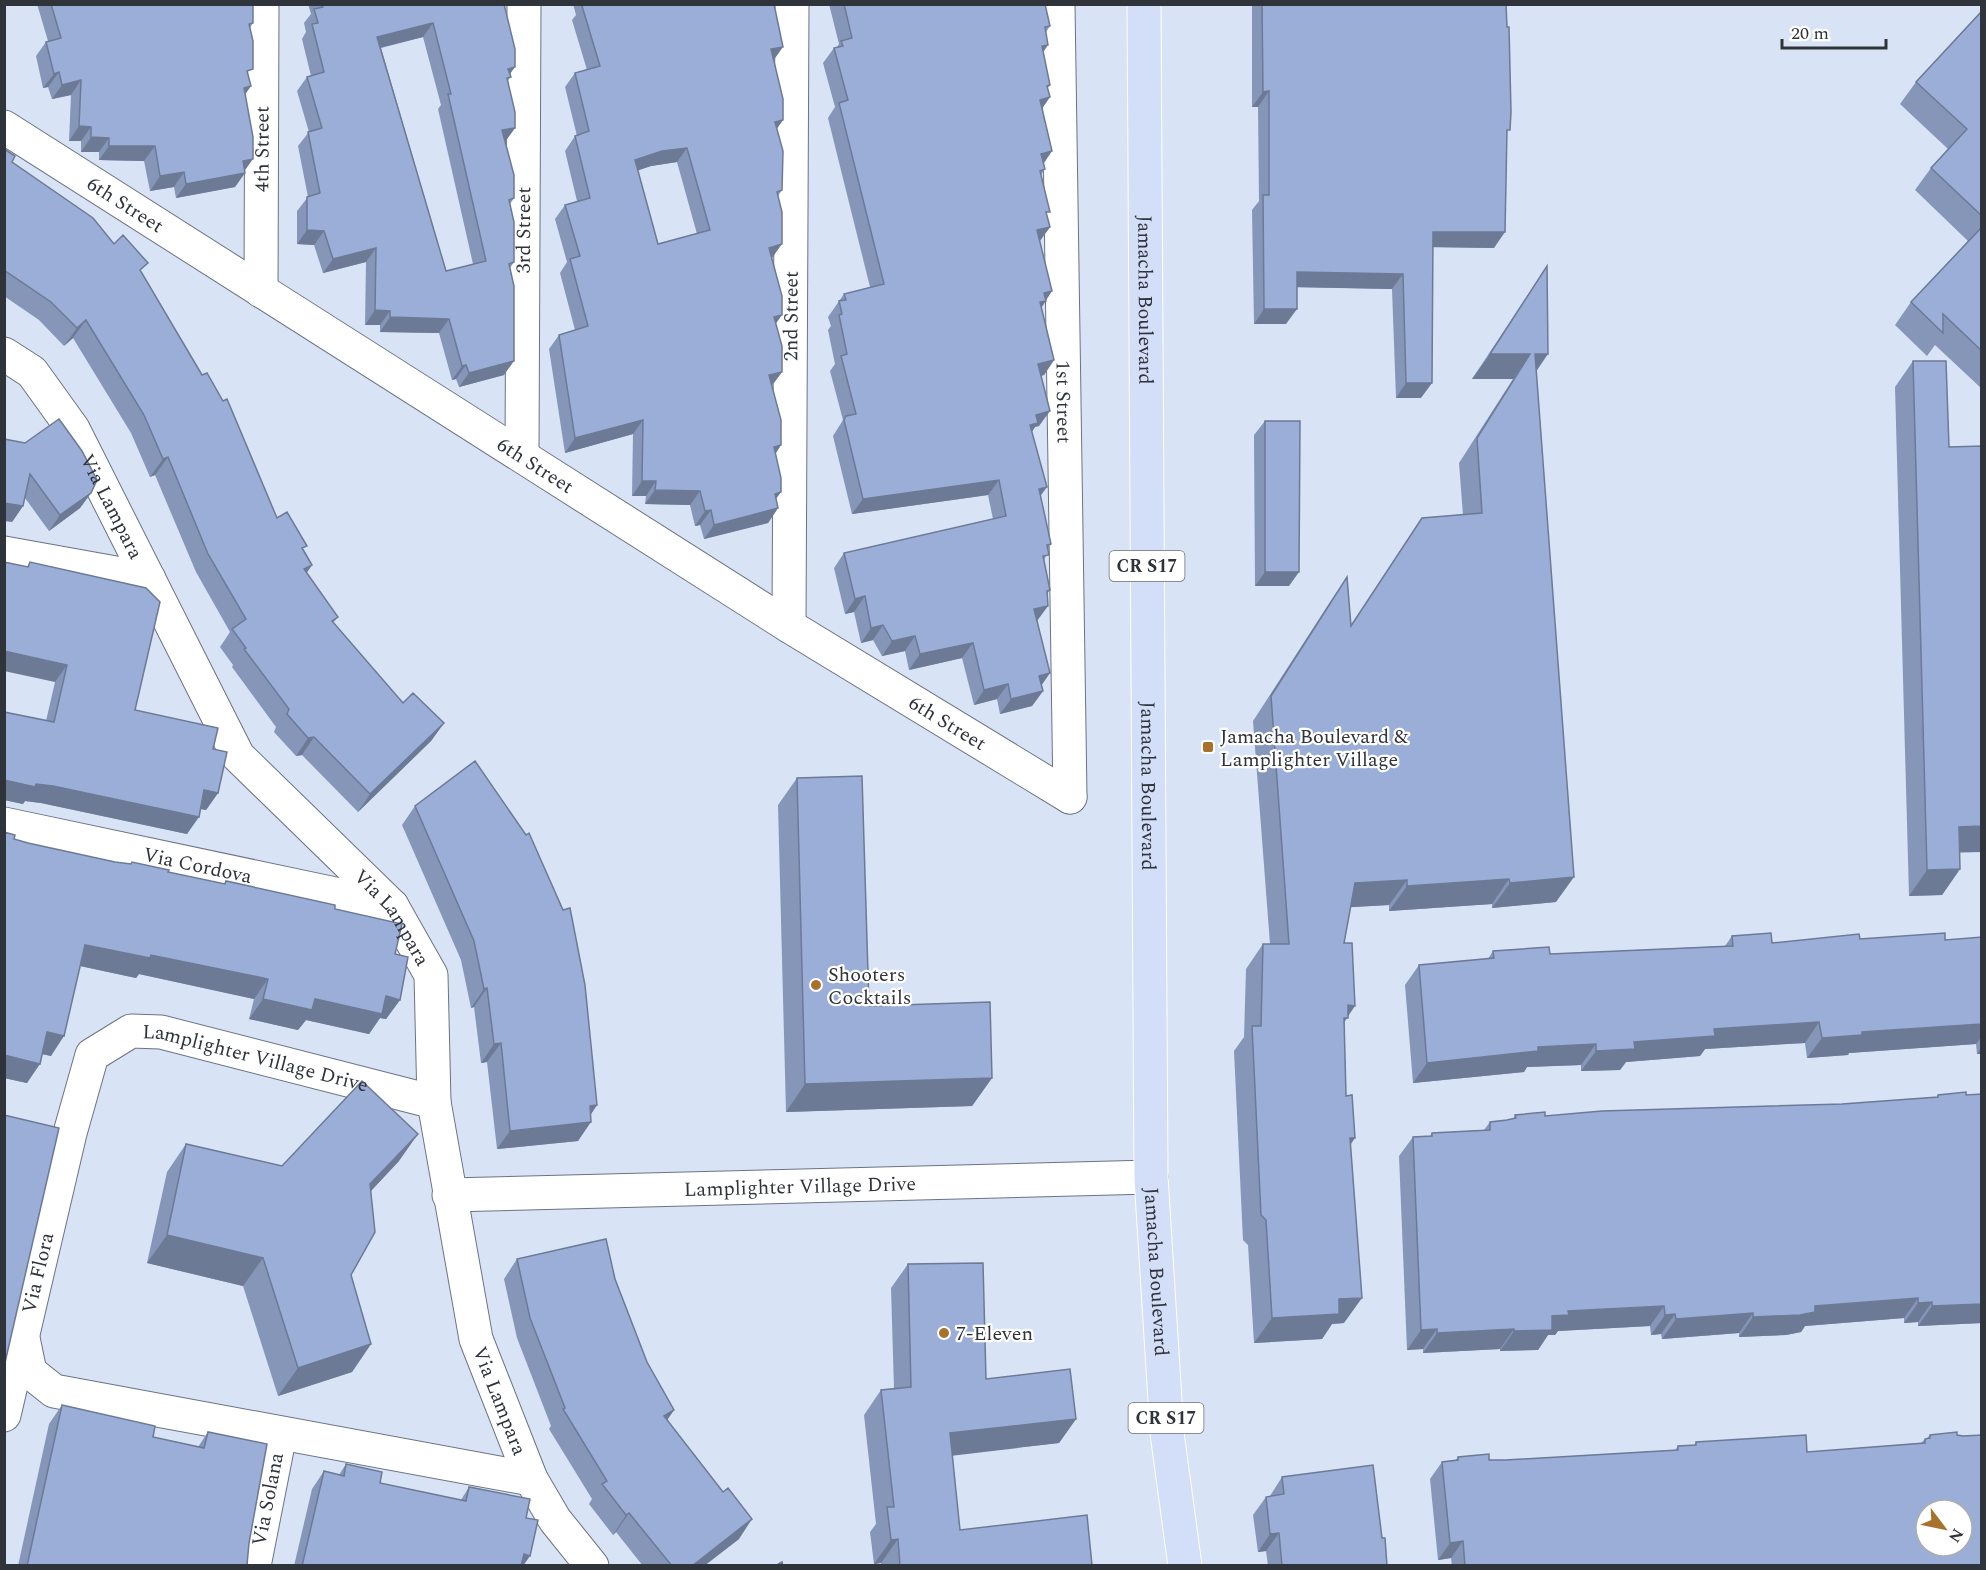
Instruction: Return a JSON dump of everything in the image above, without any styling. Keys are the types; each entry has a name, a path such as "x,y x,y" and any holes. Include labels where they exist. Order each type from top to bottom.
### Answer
{"main road":[{"name":"Jamacha Boulevard","path":"1144,4 1151,1177 1167,1433 1185,1566"}],"street":[{"name":"4th Street","path":"261,291 262,4"},
{"name":"3rd Street","path":"522,455 524,4"},
{"name":"2nd Street","path":"789,626 792,4"},
{"name":"1st Street","path":"1058,4 1070,797"},
{"name":"6th Street","path":"4,127 789,626 1070,797"},
{"name":"Via Lampara","path":"4,354 32,372 73,429 238,756 392,906 431,975 434,1102 476,1339 531,1479 555,1520 592,1566"},
{"path":"4,554 148,579"},
{"name":"Via Cordova","path":"4,824 392,906"},
{"name":"Lamplighter Village Drive","path":"70,1133 92,1056 131,1031 161,1032 434,1102"},
{"path":"37,1125 70,1133"},
{"name":"Via Flora","path":"4,1415 70,1133"},
{"name":"Lamplighter Village Drive","path":"449,1195 1151,1177"},
{"path":"23,1336 30,1372 54,1391 531,1479"},
{"name":"Via Solana","path":"254,1566 280,1434"}],"building":[{"path":"51,4 253,4 253,23 249,24 253,41 253,69 247,71 251,86 244,88 253,137 253,159 243,161 245,173 186,184 184,172 160,176 155,146 109,146 109,138 91,137 91,127 79,126 81,80 62,85 59,72 54,74 46,42 61,38"},
{"path":"322,4 504,4 515,49 515,67 508,69 511,77 507,78 515,112 515,128 502,130 514,175 514,198 509,200 514,222 514,262 509,264 514,286 514,361 469,373 466,365 462,366 449,319 390,317 390,311 375,310 376,248 333,259 324,231 307,230 307,197 320,193 308,132 322,128 307,77 324,72 312,24 318,23 314,9 323,7","holes":["433,23 451,94 448,94 486,261 446,271 377,37"]},
{"path":"587,4 774,4 783,47 771,49 783,99 783,120 775,122 783,151 782,190 777,192 782,212 782,244 769,248 782,296 782,315 774,317 782,346 782,372 769,375 781,420 781,445 774,447 781,478 781,492 775,494 778,508 714,525 711,510 705,511 700,491 655,490 656,481 642,481 643,420 575,438 559,335 588,326 570,259 580,256 565,205 590,198 575,136 589,131 575,73 600,66 582,6","holes":["687,148 710,230 658,244 635,160 662,151"]},
{"path":"844,4 1045,4 1050,26 1045,27 1048,45 1042,46 1050,85 1047,86 1050,97 1040,100 1052,151 1041,154 1045,169 1040,171 1050,212 1046,212 1050,227 1037,230 1052,291 1044,293 1046,301 1040,302 1054,360 1038,364 1050,411 1036,415 1038,423 1030,425 1047,487 1039,489 1051,544 1047,545 1049,555 1043,556 1050,590 1047,591 1048,606 1034,609 1050,673 1039,676 1043,691 1011,699 1008,684 984,690 973,643 920,654 915,636 892,641 883,625 871,628 865,596 855,599 844,553 1006,516 999,480 863,499 844,420 846,416 856,414 841,356 847,354 839,315 842,314 839,301 846,300 844,294 884,284 839,103 848,100 834,48 843,46 841,41 852,38"},
{"path":"1262,4 1506,4 1507,27 1509,27 1511,112 1510,130 1507,130 1505,232 1433,232 1432,383 1406,383 1403,274 1297,272 1297,309 1264,309 1263,195 1269,195 1269,91 1263,92"},
{"path":"1982,11 1982,216 1931,168 1967,129 1916,82"},
{"path":"4,149 15,156 12,162 93,218 114,244 123,235 148,263 140,270 202,375 207,373 223,401 227,399 277,518 287,512 307,546 302,548 312,565 304,569 338,617 332,621 403,703 413,693 444,723 370,794 314,737 308,738 287,714 289,709 244,649 246,648 232,629 246,619 208,554 168,457 163,459 144,415 86,320 77,328 51,302 4,270"},
{"path":"1982,227 1982,351 1943,314 1943,333 1911,302"},
{"path":"1547,266 1548,354 1535,354 1574,877 1510,883 1509,879 1407,886 1407,880 1355,883 1344,943 1352,943 1355,1006 1348,1005 1348,1018 1344,1018 1346,1096 1352,1095 1355,1138 1350,1138 1362,1298 1339,1299 1339,1314 1272,1318 1266,1220 1261,1215 1252,1026 1261,1026 1263,944 1289,944 1271,696 1347,577 1351,626 1422,518 1482,513 1477,438 1530,354 1490,354"},
{"path":"1913,361 1946,361 1949,447 1982,446 1982,826 1959,827 1960,869 1927,870"},
{"path":"59,419 82,451 97,480 91,493 60,515 30,474 23,506 4,503 4,439 25,443"},
{"path":"1265,421 1300,421 1299,572 1265,572"},
{"path":"4,562 28,567 30,562 146,588 160,602 135,710 218,728 213,749 227,752 218,793 204,790 199,817 53,786 36,784 35,787 4,780 4,712 54,722 67,665 4,651"},
{"path":"475,761 526,835 529,833 563,910 570,908 585,985 597,1105 590,1106 591,1122 510,1131 501,1043 494,1044 487,988 484,989 474,941 415,806"},
{"path":"862,776 869,1006 990,1002 992,1078 805,1084 797,778"},
{"path":"4,832 15,835 14,839 28,843 115,862 131,864 132,862 225,884 226,881 335,905 335,909 402,924 395,954 408,957 400,1000 386,996 382,1014 315,999 312,1010 263,999 268,979 151,955 150,958 85,945 64,1036 47,1032 40,1064 4,1055"},
{"path":"1771,933 1772,943 1859,934 1860,939 1945,933 1945,940 1982,937 1982,1024 1862,1032 1862,1035 1822,1038 1819,1022 1714,1029 1715,1036 1634,1042 1635,1049 1596,1051 1596,1044 1538,1047 1538,1051 1427,1063 1419,965 1494,958 1493,951 1549,947 1550,954 1733,946 1732,936"},
{"path":"362,1081 418,1134 370,1184 375,1232 351,1275 371,1344 298,1368 263,1258 167,1235 186,1144 282,1166"},
{"path":"1966,1092 1966,1095 1982,1094 1982,1304 1932,1306 1932,1302 1918,1303 1918,1298 1815,1306 1815,1312 1800,1315 1753,1317 1753,1313 1676,1319 1675,1314 1665,1315 1664,1306 1568,1311 1569,1315 1552,1316 1552,1330 1514,1331 1514,1329 1437,1333 1437,1329 1421,1330 1413,1137 1432,1136 1432,1133 1490,1130 1490,1122 1516,1118 1515,1115 1545,1112 1545,1116 1602,1111 1842,1104 1938,1097 1938,1095"},
{"path":"4,1115 59,1128 4,1367"},
{"path":"606,1239 615,1279 647,1362 674,1410 664,1416 723,1492 728,1488 752,1519 692,1566 672,1566 629,1513 626,1515 602,1484 607,1481 563,1409 565,1408 530,1318 517,1259"},
{"path":"983,1263 986,1379 1070,1369 1076,1419 950,1433 960,1530 1087,1515 1092,1565 900,1566 898,1539 891,1540 887,1507 894,1507 881,1390 911,1387 908,1264"},
{"path":"62,1405 155,1426 153,1437 204,1448 208,1432 267,1444 249,1543 247,1565 251,1566 27,1566"},
{"path":"1957,1432 1957,1435 1963,1436 1982,1435 1982,1566 1465,1566 1463,1541 1450,1543 1442,1462 1458,1460 1458,1457 1489,1454 1489,1460 1506,1460 1678,1450 1678,1446 1696,1445 1696,1442 1806,1435 1807,1452 1925,1443 1925,1439 1930,1438 1930,1435"},
{"path":"346,1464 382,1472 380,1483 466,1501 469,1487 530,1499 526,1518 538,1520 530,1556 524,1554 521,1566 302,1566 324,1471 344,1476"},
{"path":"1373,1465 1382,1538 1385,1538 1387,1566 1282,1566 1279,1533 1270,1534 1266,1497 1284,1494 1282,1477"}],"place":[{"name":"Jamacha Boulevard & Lamplighter Village","path":"1208,747"},
{"name":"Shooters Cocktails","path":"816,985"},
{"name":"7-Eleven","path":"944,1333"}]}
